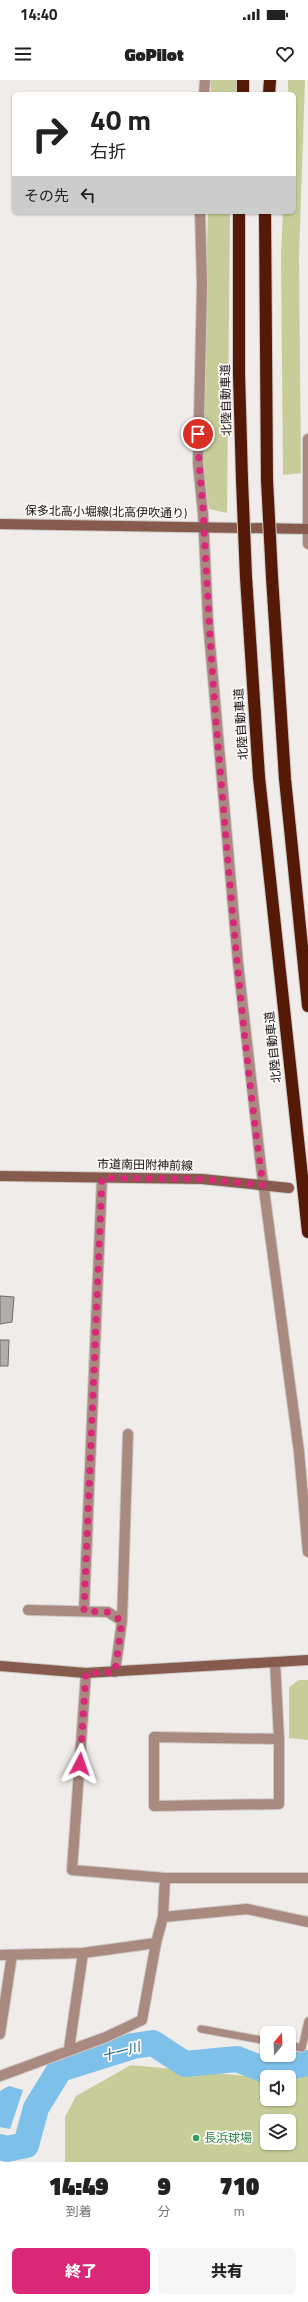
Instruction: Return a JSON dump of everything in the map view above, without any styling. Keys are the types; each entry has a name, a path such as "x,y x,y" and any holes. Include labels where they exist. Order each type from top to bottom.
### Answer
{"highway":[{"path":"243,92 244,80"},
{"path":"269,92 270,80"},
{"name":"北陸自動車道","path":"239,214 239,366 242,480 246,577 259,778 308,1232"},
{"path":"266,214 267,480 272,577 285,778 308,1006"}],"street":[{"path":"204,92 205,80"},
{"path":"200,214 202,285 198,463 204,527 208,621 238,963 263,1185 299,1452 308,1552"},
{"path":"308,439 308,544"},
{"name":"保多北高小堀線(北高伊吹通り)","path":"0,524 307,529"},
{"name":"市道南田附神前線","path":"0,1176 202,1179 289,1188"},
{"path":"84,1611 102,1178"},
{"path":"115,1672 122,1621 128,1434"},
{"path":"28,1610 108,1612 122,1621"},
{"path":"0,1666 86,1673 308,1660"},
{"path":"275,1662 280,1739 279,1804 154,1806 154,1737 280,1739"},
{"path":"86,1673 72,1870 165,1878 308,1878"},
{"path":"0,2076 106,2037 142,2020 156,1943 163,1917 165,1878"},
{"path":"163,1917 247,1909 308,1922"},
{"path":"0,1955 83,1953 156,1943"},
{"path":"69,2050 83,1953"},
{"path":"0,2034 12,1955"}],"lane":[{"path":"296,2047 302,2048 308,2021"},
{"path":"201,2029 260,2040"}],"green space":[{"path":"211,80 237,80 236,92 211,92"},
{"path":"288,80 305,80 299,258 301,473 283,475 281,255 283,214 296,214 296,92 288,92"},
{"path":"208,214 230,214 227,513 209,509 201,458"},
{"path":"299,1680 308,1680 308,1740 289,1738 289,1687"},
{"path":"131,2065 260,2077 260,2106 296,2106 296,2076 308,2075 308,2162 65,2162 65,2117 76,2096"}],"water":[{"path":"9,2086 23,2090 10,2129 0,2127 0,2091"}],"building":[{"path":"0,1296 14,1297 12,1322 0,1324"},
{"path":"0,1340 9,1340 8,1366 0,1366"}],"waterway":[{"name":"十一川","path":"0,2147 7,2149 26,2145 36,2108 60,2069 133,2046 153,2043 185,2064 237,2059 267,2071 308,2063"}],"place":[{"name":"長浜球場","path":"196,2138"}],"route":[{"path":"80,1764 86,1673 115,1672 122,1621 108,1612 84,1611 102,1178 202,1179 263,1185 238,963 218,740 208,621 203,514 198,463 198,434"}]}
